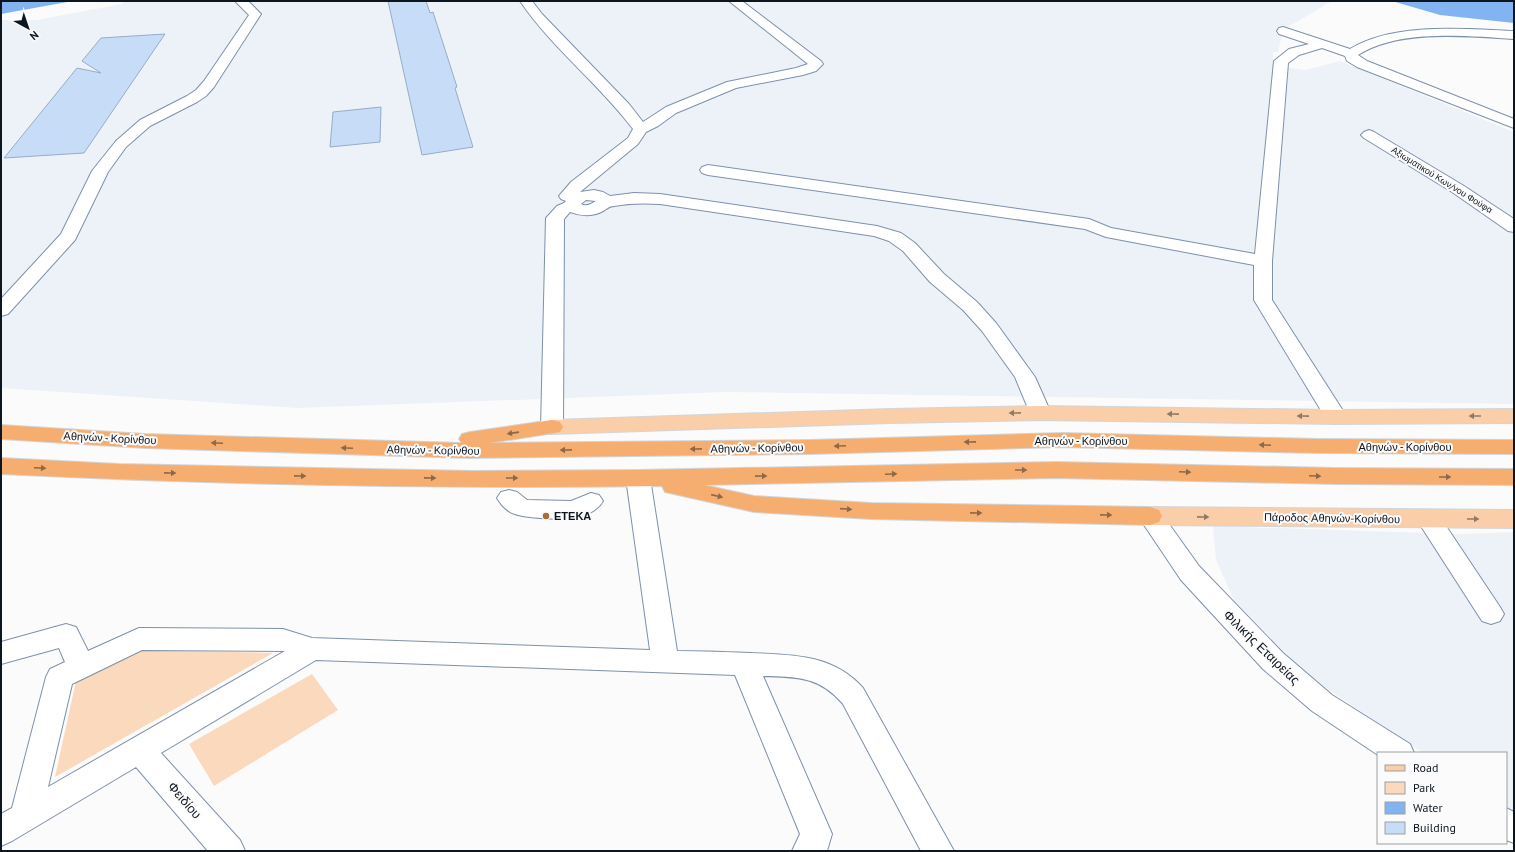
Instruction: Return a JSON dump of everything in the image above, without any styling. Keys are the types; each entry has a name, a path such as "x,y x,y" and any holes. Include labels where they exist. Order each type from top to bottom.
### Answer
{"highway":[{"path":"386,449 552,427"},
{"name":"Αθηνών - Κορίνθου","path":"1,432 145,441 468,451 743,448 1062,440 1318,446 1514,447"},
{"path":"1,466 119,472 473,479 638,478 1040,470 1335,476 1514,477"},
{"path":"638,478 754,504 871,511 1150,516"}],"main road":[{"path":"552,427 1040,413 1336,417 1514,416"},
{"name":"Πάροδος Αθηνών-Κορίνθου","path":"1150,516 1429,520 1514,519"}],"street":[{"path":"1,310 69,236 100,172 121,144 145,122 192,99 209,84 253,18 253,11 241,1"},
{"path":"526,1 538,17 624,107 641,129"},
{"path":"552,427 555,218 569,203 577,185 633,141 641,129 653,123 671,110 732,85 798,72 811,68 816,64 735,1"},
{"path":"1283,31 1350,54 1353,59 1366,65 1514,124"},
{"path":"1350,54 1366,45 1412,35 1454,33 1514,35"},
{"path":"1323,44 1294,52 1281,61 1263,261 1263,300 1336,417"},
{"name":"Αξιωματικού Κων/νου Φούφα","path":"1369,135 1452,185 1514,226"},
{"path":"708,170 1090,224 1106,232 1263,261"},
{"path":"569,203 580,210 592,210 599,208 605,202 637,197 660,199 877,231 895,236 909,247 937,278 970,306 989,327 1025,377 1040,413"},
{"path":"638,478 666,661"},
{"path":"509,498 522,508 552,510 574,510 591,501"},
{"name":"Φιλικής Εταιρείας","path":"1150,516 1192,577 1273,662 1322,703 1397,752"},
{"path":"1429,520 1491,614"},
{"path":"1,653 66,635 82,667"},
{"path":"26,816 60,677 139,639 284,640 312,648 744,664 809,668 826,674 844,685 857,701 938,851"},
{"path":"1,831 312,648"},
{"path":"744,664 816,834 814,846 808,851"},
{"name":"Φειδίου","path":"140,750 229,851"}],"shaded area":[{"path":"123,1 1332,1 1278,33 1282,35 1278,52 1273,52 1273,66 1306,70 1340,61 1514,132 1514,404 726,392 297,408 1,388 1,20 36,20 122,4"},
{"path":"1213,526 1460,534 1514,532 1514,814 1507,810 1507,752 1422,752 1326,688 1290,658 1234,600 1216,560"}],"green space":[{"path":"140,650 273,653 55,777 76,681"},
{"path":"312,674 338,710 214,786 189,744"}],"water":[{"path":"1,1 73,1 1,14"},
{"path":"1392,1 1514,1 1514,23 1440,15"}],"building":[{"path":"388,1 426,1 430,13 433,12 457,87 455,88 473,147 422,155"},
{"path":"165,34 84,153 4,158 77,68 101,73 82,61 101,38"},
{"path":"381,107 380,142 330,147 333,112"}],"place":[{"name":"ΕΤΕΚΑ","path":"546,516"}]}
